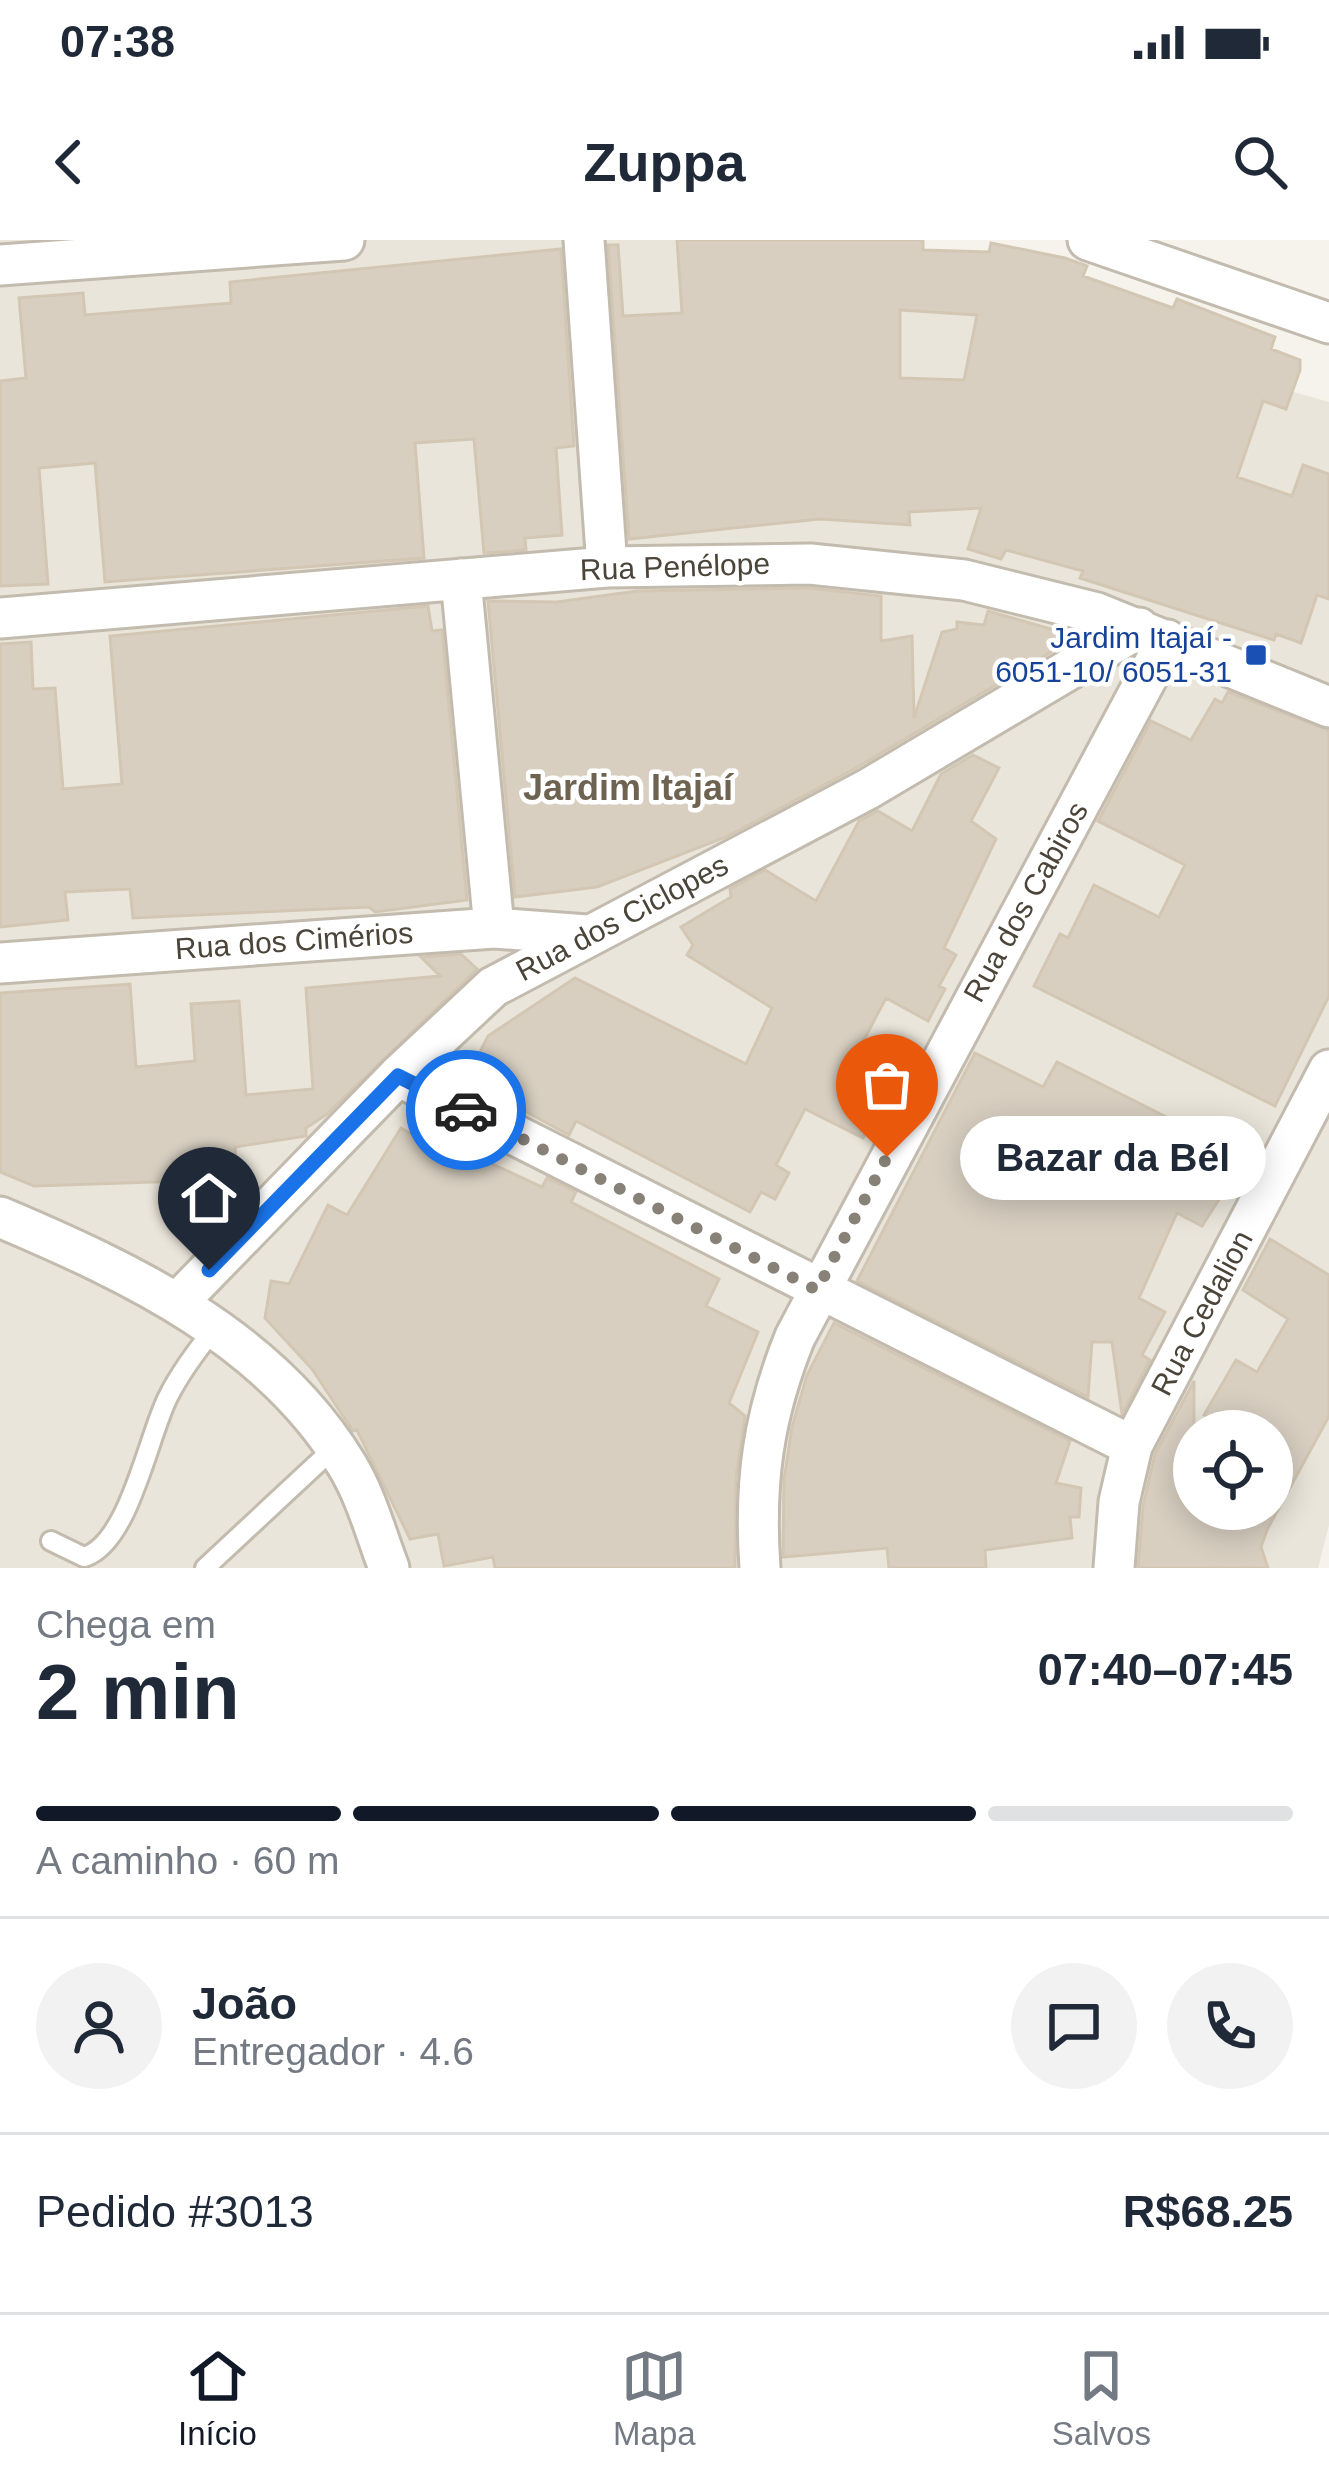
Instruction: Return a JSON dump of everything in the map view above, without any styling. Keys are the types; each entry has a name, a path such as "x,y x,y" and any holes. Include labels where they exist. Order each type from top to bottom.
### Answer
{"street":[{"path":"0,265 344,240"},
{"path":"584,240 607,567"},
{"path":"1088,240 1329,323"},
{"name":"Rua Penélope","path":"0,617 607,567 810,564 964,580 1153,634 1329,707"},
{"path":"461,579 494,928"},
{"name":"Rua dos Ciclopes","path":"178,1302 398,1076 493,986 1153,634"},
{"name":"Rua dos Cabiros","path":"760,1568 755,1504 764,1424 817,1290 1153,634"},
{"name":"Rua dos Cimérios","path":"0,963 494,928 587,935"},
{"name":"Rua Cedalion","path":"1114,1568 1119,1502 1132,1446 1329,1070"},
{"path":"398,1076 817,1290 990,1370 1132,1446"},
{"path":"3,1226 178,1302 269,1371 350,1470 389,1568"}],"lane":[{"path":"51,1541 84,1557 101,1546 137,1483 168,1397 216,1328"},
{"path":"205,1568 335,1447"}],"shaded area":[{"name":"Jardim Itajaí","path":"0,240 755,240 1329,402 1329,1525 1318,1568 0,1568"}],"building":[{"path":"677,240 923,240 923,250 989,252 991,243 1065,258 1087,266 1083,276 1173,308 1177,299 1275,337 1271,349 1300,360 1300,370 1286,409 1263,401 1237,477 1292,496 1303,465 1329,474 1329,599 1317,595 1301,643 1276,634 1274,640 1080,578 1083,571 1006,550 1001,559 968,549 981,508 909,512 910,525 820,519 629,539 608,245 618,245 623,316 682,313","holes":["900,310 977,315 964,380 900,378"]},
{"path":"561,249 574,446 556,448 562,535 525,538 526,550 484,553 474,439 415,443 424,558 105,582 95,463 39,468 48,584 0,586 0,381 26,378 19,298 83,293 85,315 231,303 230,282"},
{"path":"809,588 881,596 881,641 912,636 914,718 942,632 957,629 957,622 984,625 988,611 1058,631 1051,652 856,768 726,837 597,887 515,897 488,601 557,602 637,591"},
{"path":"428,606 432,631 442,630 467,900 375,912 369,907 133,918 130,889 65,892 68,920 0,927 0,644 31,642 33,689 55,688 63,789 122,784 110,636"},
{"path":"1228,692 1329,730 1329,996 1275,1106 1034,986 1060,934 1068,938 1094,885 1159,917 1185,865 1098,821 1151,721 1191,740 1215,699 1222,703"},
{"path":"973,755 999,768 971,821 996,839 944,948 956,955 939,986 945,989 928,1021 886,998 848,1070 887,1091 863,1138 805,1109 776,1165 789,1173 775,1199 761,1192 750,1212 576,1121 569,1135 466,1079 488,1036 575,978 746,1064 772,1008 687,955 693,945 681,927 731,897 730,889 765,870 816,901 859,821 878,811 912,831 941,774"},
{"path":"461,954 477,969 327,1114 306,1128 306,1136 235,1147 238,1206 206,1239 184,1237 183,1181 34,1186 0,1172 0,993 130,984 136,1067 195,1061 191,1004 239,1001 246,1095 313,1089 306,988 440,976 421,957"},
{"path":"975,1053 1043,1087 1057,1062 1246,1157 1202,1226 1177,1213 1139,1298 1165,1312 1142,1355 1150,1360 1122,1414 1112,1342 1092,1342 1088,1397 857,1281"},
{"path":"401,1128 455,1161 462,1150 542,1187 547,1178 576,1192 571,1202 719,1279 706,1306 758,1332 729,1403 745,1416 736,1477 735,1568 495,1568 493,1557 444,1566 438,1534 410,1539 357,1430 353,1431 312,1369 265,1318 271,1281 289,1284 328,1205 347,1215"},
{"path":"1270,1239 1329,1275 1329,1416 1293,1482 1293,1410 1207,1410 1236,1360 1257,1372 1288,1319 1243,1290"},
{"path":"834,1323 1070,1441 1056,1483 1081,1488 1079,1517 1070,1517 1072,1538 985,1550 986,1568 889,1568 887,1548 783,1557 784,1480 792,1427 807,1375"},
{"path":"1194,1381 1194,1410 1179,1410"},
{"path":"1173,1420 1173,1530 1267,1530 1261,1547 1268,1568 1138,1568 1143,1506 1155,1454"}],"way so far":[{"path":"466,1110 817,1290 887,1157"}],"place":[{"name":"Jardim Itajaí - 6051-10/ 6051-31","path":"1256,655"},
{"name":"Bazar da Bél","path":"887,1157"}],"district":[{"name":"Jardim Itajaí","path":"628,787"}],"route":[{"path":"209,1270 398,1076 466,1110"}]}
